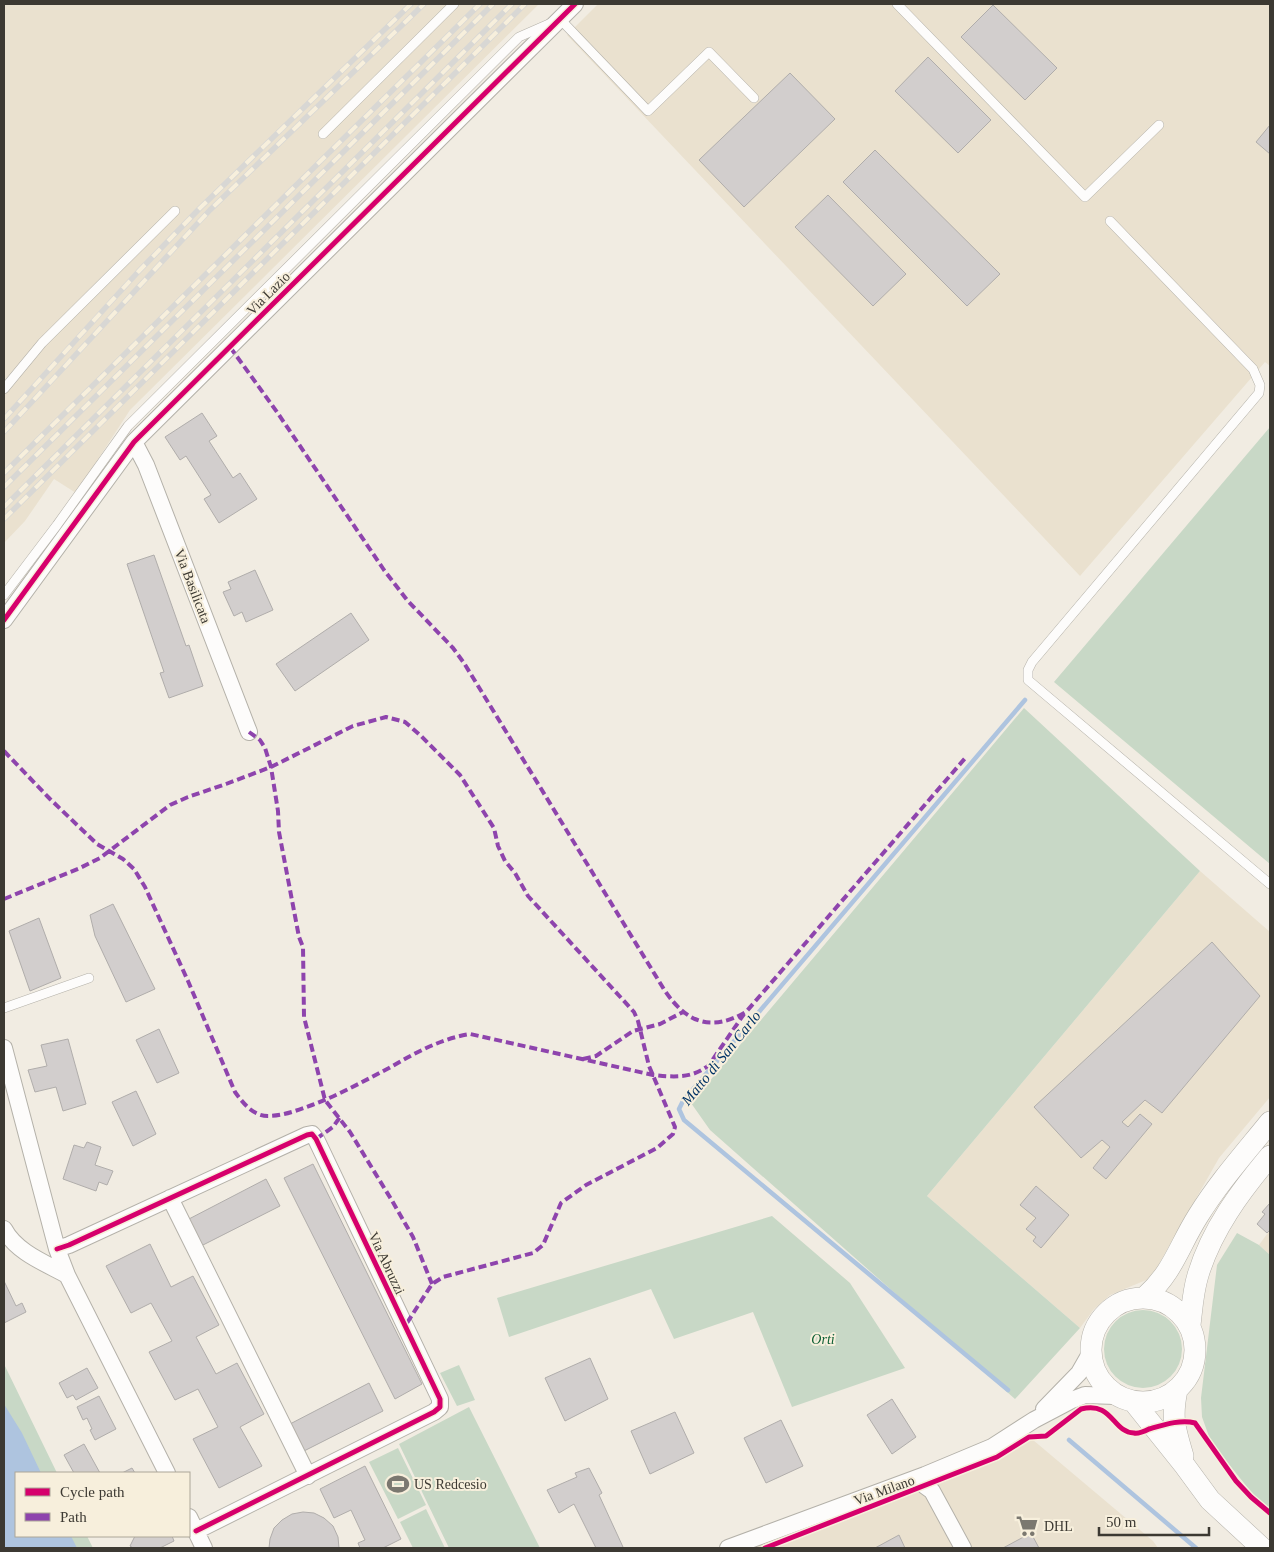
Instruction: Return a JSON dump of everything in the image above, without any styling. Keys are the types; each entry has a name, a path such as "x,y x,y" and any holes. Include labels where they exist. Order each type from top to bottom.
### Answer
{"street":[{"name":"Via Lazio","path":"4,620 134,442 575,4"},
{"name":"Via Basilicata","path":"134,442 146,465 249,732"},
{"path":"4,1048 57,1249 67,1275 166,1472"},
{"path":"1146,1296 1163,1280 1171,1268 1197,1218 1220,1182 1270,1122"},
{"name":"Via Abruzzi","path":"57,1249 307,1135 312,1134 316,1140 441,1403 440,1407 434,1412 308,1476 192,1524 204,1548"},
{"path":"1190,1325 1198,1276 1206,1252 1232,1206 1270,1156"},
{"path":"170,1198 308,1476"},
{"path":"4,1228 12,1242 21,1249 67,1275"},
{"path":"1124,1398 1149,1401 1162,1399 1177,1390 1187,1379 1194,1361 1195,1342 1190,1325 1181,1313 1171,1305 1146,1296 1128,1299 1110,1309 1098,1320 1091,1338 1094,1369 1102,1382 1124,1398 1185,1466 1210,1500 1262,1548"},
{"name":"Via Milano","path":"1034,1420 1079,1373 1091,1352"},
{"path":"1177,1390 1173,1408 1174,1424 1185,1466"},
{"name":"Via Milano","path":"728,1548 924,1475 992,1447 1034,1420 1085,1395 1124,1398"},
{"path":"924,1475 925,1486 932,1491 963,1548"}],"lane":[{"path":"323,134 454,4"},
{"path":"897,4 1085,196 1159,124"},
{"path":"4,596 128,426 519,38 560,19 648,111 709,52 754,98"},
{"path":"4,389 42,343 175,211"},
{"path":"1110,221 1253,369 1260,385 1259,393 1032,662 1028,670 1028,680 1270,884"},
{"path":"4,1008 89,978"}],"shaded area":[{"path":"4,4 539,4 130,410 76,493 54,479 25,521 4,543"},
{"path":"598,4 1270,4 1270,366 1265,362 1080,576 567,35"},
{"path":"1200,871 1270,932 1270,1097 1219,1158 1151,1278 1110,1295 1094,1309 1080,1328 927,1196"},
{"path":"1270,1230 1270,1255 1259,1245"},
{"path":"1020,1429 1153,1541 1158,1548 727,1548"}],"green space":[{"path":"1270,427 1270,864 1054,682"},
{"path":"1024,708 1200,871 927,1196 1080,1328 1015,1399 710,1130 691,1103"},
{"name":"Orti","path":"772,1216 850,1283 905,1368 792,1407 753,1312 674,1339 651,1289 509,1337 497,1298"},
{"path":"1237,1233 1259,1245 1270,1255 1270,1510 1256,1498 1211,1442 1202,1417 1201,1398 1217,1265"},
{"path":"1143,1310 1158,1313 1171,1321 1179,1334 1182,1349 1179,1364 1171,1377 1158,1385 1143,1388 1128,1385 1115,1377 1107,1364 1104,1349 1107,1334 1115,1321 1128,1313"},
{"path":"4,1364 57,1472 15,1472 15,1537 88,1537 93,1548 4,1548"},
{"path":"459,1365 475,1400 457,1406 440,1373"},
{"path":"469,1407 540,1548 449,1548 399,1444"},
{"name":"US Redcesio","path":"398,1448 426,1505 398,1519 369,1462"},
{"path":"426,1509 445,1548 413,1548 400,1522"}],"water":[{"path":"4,1404 22,1433 41,1472 15,1472 15,1537 72,1537 77,1548 4,1548"}],"building":[{"path":"993,5 1057,68 1025,100 961,37"},
{"path":"928,57 991,120 958,153 895,91"},
{"path":"790,73 835,119 744,207 699,160"},
{"path":"1270,125 1270,154 1256,142"},
{"path":"875,150 1000,274 967,306 843,182"},
{"path":"828,195 906,274 873,306 795,227"},
{"path":"202,413 217,436 209,441 233,478 240,473 257,499 219,523 204,499 211,495 186,456 180,460 165,437"},
{"path":"154,555 186,646 189,645 203,686 169,698 160,673 164,672 127,564"},
{"path":"255,570 273,610 246,622 242,612 234,616 223,592 231,589 228,582"},
{"path":"351,613 369,640 295,691 276,664"},
{"path":"113,904 155,989 126,1002 95,936 90,915"},
{"path":"39,918 61,978 30,991 9,931"},
{"path":"1212,942 1260,996 1162,1113 1145,1100 1122,1122 1128,1127 1140,1114 1152,1124 1106,1179 1093,1168 1110,1147 1102,1140 1081,1158 1034,1107"},
{"path":"159,1029 179,1073 157,1083 136,1040"},
{"path":"68,1039 86,1104 63,1111 56,1087 35,1092 28,1070 47,1066 41,1045"},
{"path":"136,1091 156,1134 133,1146 112,1102"},
{"path":"87,1142 101,1147 95,1165 113,1171 107,1185 99,1182 96,1191 63,1179 74,1145 84,1148"},
{"path":"313,1164 422,1384 395,1399 284,1178"},
{"path":"266,1179 280,1206 201,1246 187,1220"},
{"path":"1036,1186 1069,1215 1041,1248 1033,1241 1036,1237 1026,1229 1036,1218 1020,1205"},
{"path":"1270,1203 1270,1230 1267,1233 1257,1224 1265,1214 1262,1212"},
{"path":"150,1244 171,1287 193,1276 219,1325 196,1337 216,1374 237,1363 264,1414 240,1427 262,1466 219,1488 193,1439 218,1427 198,1389 175,1400 149,1352 172,1341 151,1303 131,1313 106,1266"},
{"path":"4,1281 16,1306 22,1303 26,1312 4,1323"},
{"path":"590,1358 608,1399 565,1421 545,1378"},
{"path":"87,1368 98,1388 76,1400 73,1395 67,1398 59,1383"},
{"path":"369,1383 383,1411 304,1451 290,1424"},
{"path":"99,1396 116,1429 95,1440 87,1418 83,1420 77,1407"},
{"path":"892,1399 916,1437 892,1454 867,1415"},
{"path":"675,1412 694,1453 650,1474 631,1431"},
{"path":"781,1420 803,1466 766,1483 744,1438"},
{"path":"84,1444 99,1472 73,1472 64,1455"},
{"path":"365,1466 401,1539 383,1548 360,1548 358,1543 365,1540 351,1510 334,1518 320,1489"},
{"path":"132,1468 134,1472 124,1472"},
{"path":"589,1468 602,1493 599,1495 623,1547 596,1548 574,1504 559,1513 547,1490 577,1477 575,1473"},
{"path":"314,1513 324,1518 333,1526 338,1537 339,1548 269,1548 274,1528 292,1514"},
{"path":"1031,1533 1039,1548 1003,1548"},
{"path":"899,1535 905,1548 875,1548"},
{"path":"134,1537 172,1537 174,1541 160,1548 133,1548 130,1546"}],"waterway":[{"name":"Matto di San Carlo","path":"1008,1390 684,1120 679,1109 683,1101 1025,700"},
{"name":"Matto di San Carlo","path":"1069,1440 1196,1548"}],"railway":[{"path":"4,419 138,272 200,208 411,4"},
{"path":"4,432 210,210 424,4"},
{"path":"4,473 480,4"},
{"path":"4,487 493,4"},
{"path":"4,507 512,4"},
{"path":"4,519 525,4"}],"marked path":[{"path":"230,347 277,412 384,570 407,600 453,648 464,663 665,991 673,1002 691,1017 711,1023 722,1022 746,1012 967,756"},
{"path":"4,899 100,858 170,805 271,767 353,726 386,717 405,722 460,775 494,828 498,846 505,861 515,873 528,896 634,1012 649,1066 675,1127 673,1134 657,1148 586,1185 561,1203 543,1245 533,1253 443,1277 432,1284 405,1326"},
{"path":"249,732 260,740 265,748 271,767 278,811 279,832 299,937 303,947 304,1017 325,1100 350,1132 391,1199 413,1237 432,1284"},
{"path":"4,751 97,844 123,859 134,869 145,887 188,981 235,1092 245,1104 258,1114 268,1116 279,1115 312,1105 351,1088 428,1047 448,1039 470,1034 653,1075 689,1075 703,1070 709,1065 744,1014"},
{"path":"583,1059 596,1056 633,1031 660,1024 683,1012"},
{"path":"316,1139 333,1127 340,1117"}],"cycle path":[{"path":"4,620 134,442 575,4"},
{"path":"57,1249 307,1135 312,1134 316,1139 440,1399 440,1407 434,1412 196,1531"},
{"path":"765,1548 997,1457 1029,1437 1046,1436 1081,1409 1092,1408 1100,1409 1121,1428 1134,1433 1140,1433 1172,1423 1195,1423 1236,1481 1270,1513"}],"place":[{"name":"US Redcesio","path":"398,1484"},
{"name":"DHL","path":"1027,1526"}]}
